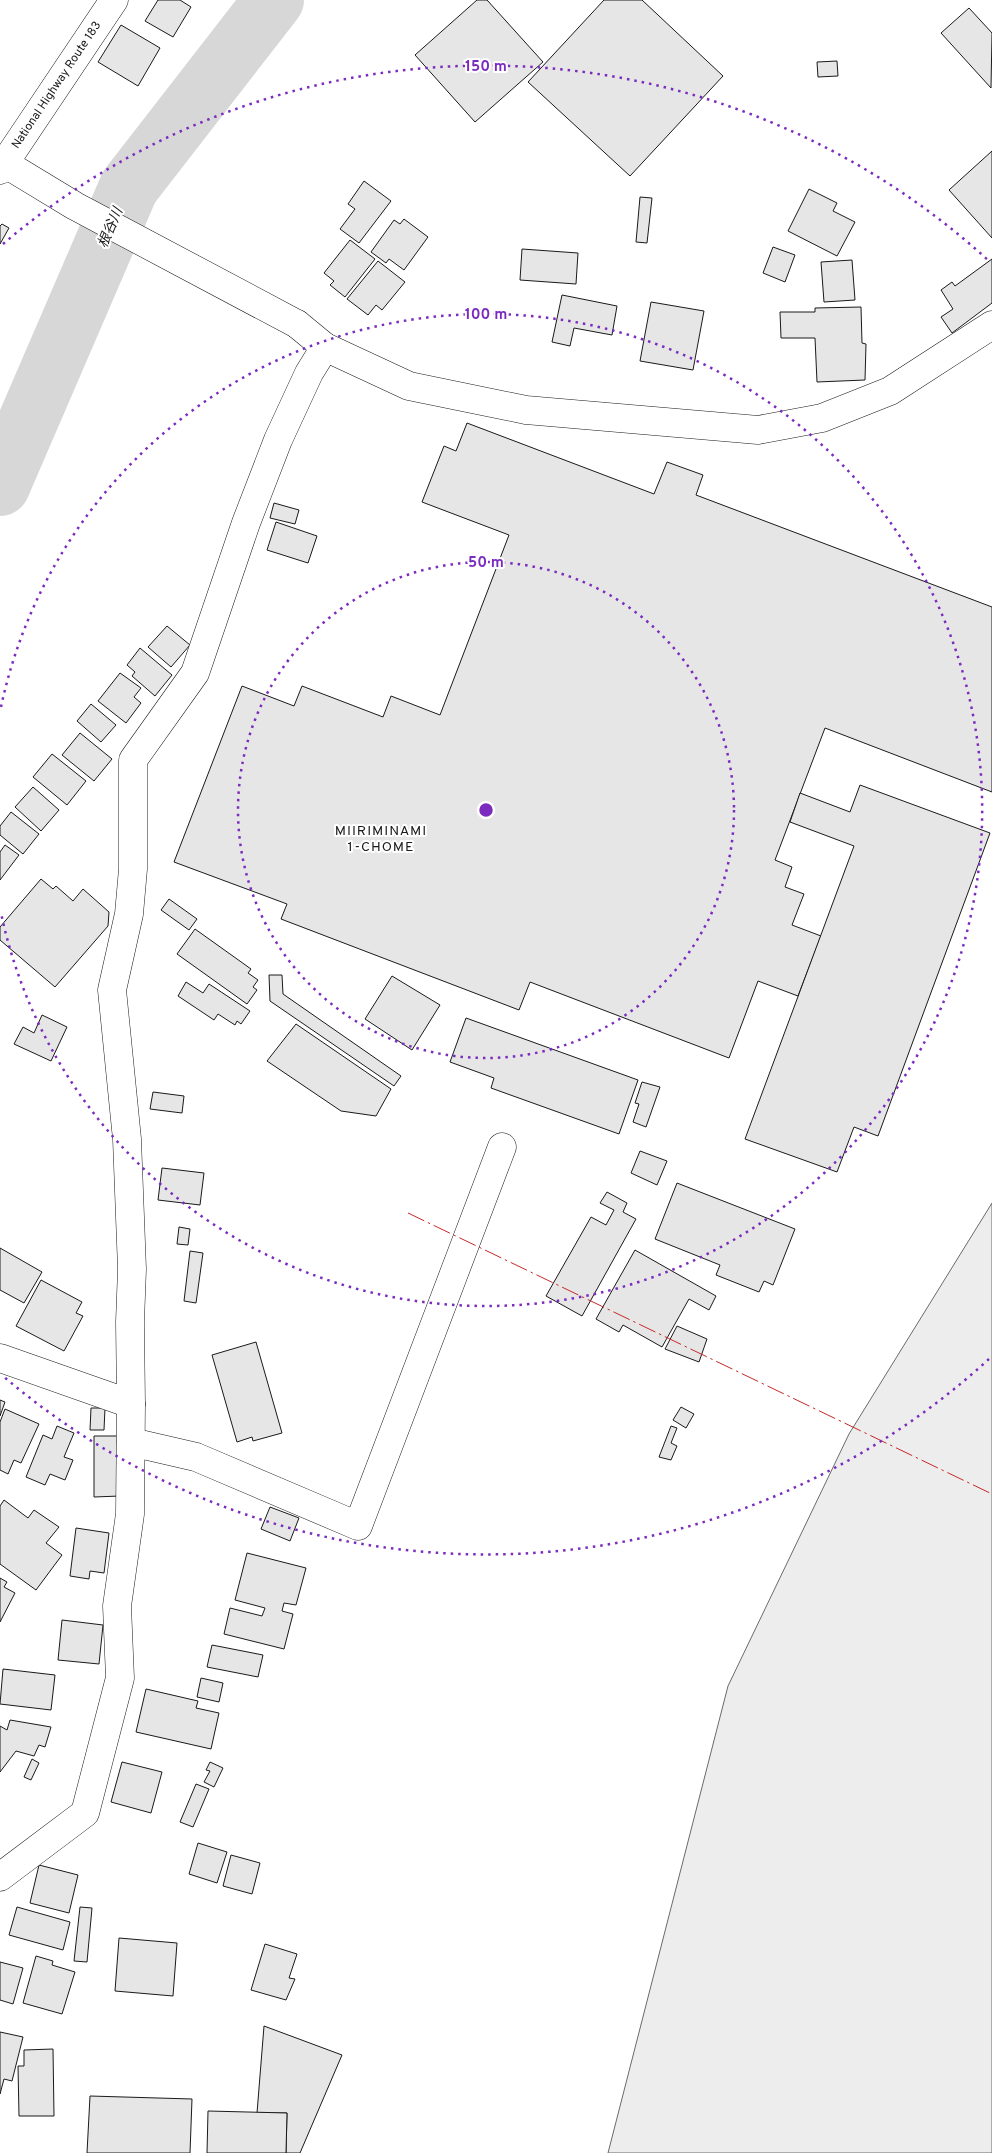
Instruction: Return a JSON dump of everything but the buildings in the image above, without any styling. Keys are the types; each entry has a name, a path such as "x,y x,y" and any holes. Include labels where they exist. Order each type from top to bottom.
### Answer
{"main road":[{"name":"National Highway Route 183","path":"2,166 114,0"},
{"path":"2,166 297,324 325,347 409,386 526,410 758,430 822,418 890,391 992,325"},
{"path":"0,1877 85,1813 120,1678 117,1606 130,1514 132,1404 131,1209 128,1139 112,990 129,914 133,869 133,760 196,673 246,523 278,440 309,373 325,347"},
{"path":"131,1442 196,1457 358,1526 502,1147"},
{"path":"0,1358 132,1404"}],"shaded area":[{"path":"992,1203 992,2153 608,2153 728,1686 849,1434"}],"waterway":[{"name":"根谷川","path":"0,486 129,187 274,0"}],"power":[{"path":"408,1213 992,1494"}],"district":[{"name":"MIIRIMINAMI 1-CHOME","path":"381,840"}]}
